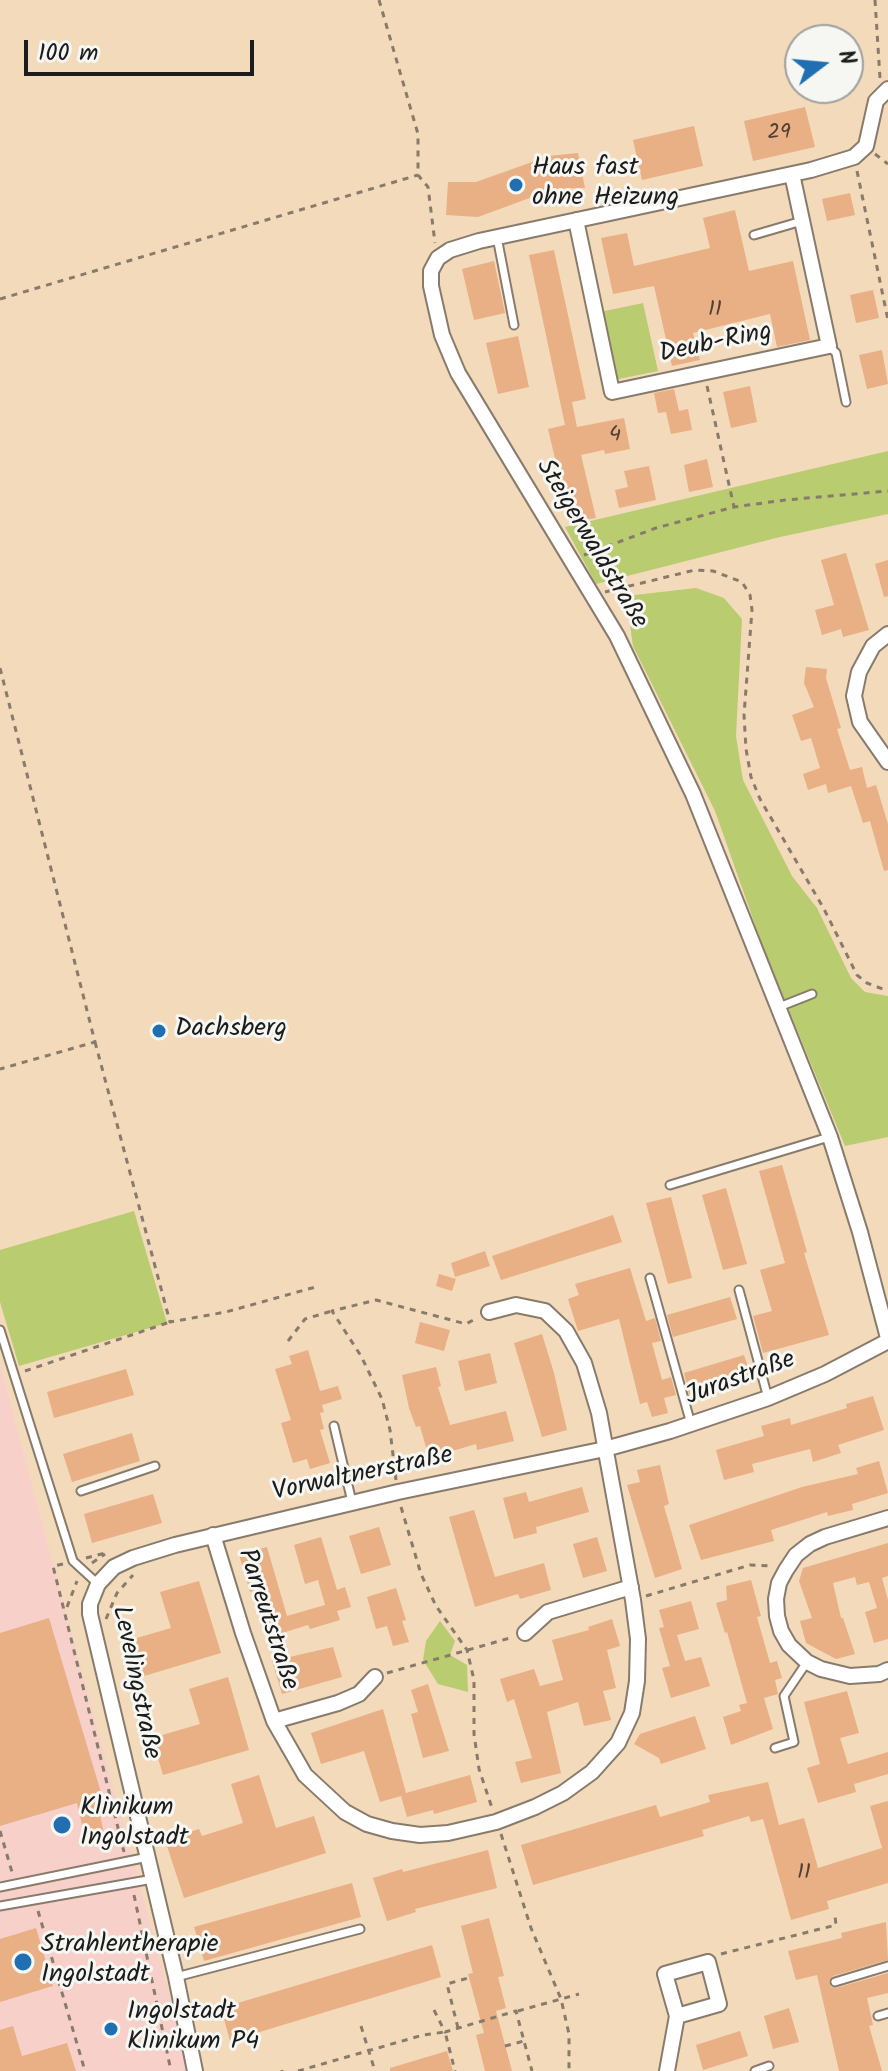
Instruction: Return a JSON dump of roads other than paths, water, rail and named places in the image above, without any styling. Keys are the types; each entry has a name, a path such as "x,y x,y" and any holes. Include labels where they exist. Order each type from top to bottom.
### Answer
{"street":[{"path":"497,237 792,174 854,157 866,146 876,101 885,91"},
{"path":"792,174 829,346"},
{"name":"Deub-Ring","path":"576,220 612,392 829,346"},
{"name":"Steigerwaldstraße","path":"497,237 450,250 438,258 431,271 431,286 450,355 617,636 693,794 830,1137 860,1232 888,1340"},
{"path":"888,634 873,646 859,672 854,696 860,722 888,762"},
{"name":"Parreutstraße","path":"213,1535 274,1721 305,1775 345,1812 367,1824 420,1835 448,1833 496,1822 535,1807 563,1793 592,1772 618,1743 632,1713 638,1639 599,1413 584,1363 566,1331 545,1311 516,1305 489,1312"},
{"name":"Jurastraße","path":"605,1449 768,1398 825,1374 888,1340"},
{"name":"Vorwaltnerstraße","path":"136,1564 213,1535 352,1502 605,1449"},
{"path":"888,1518 810,1544 796,1555 786,1570 776,1599 777,1616 789,1645 807,1662 850,1676 879,1674 888,1670"},
{"name":"Levelingstraße","path":"136,1564 114,1567 98,1584 90,1604 90,1614 176,1977 195,2071"},
{"path":"525,1633 548,1612 632,1594"},
{"name":"Parreutstraße","path":"274,1721 359,1694 375,1677"},
{"path":"667,2071 677,2016 665,1974 708,1962 719,2004 677,2016"}],"lane":[{"path":"754,235 802,221"},
{"path":"497,237 514,325"},
{"path":"829,346 836,353 846,402"},
{"path":"779,1007 812,994"},
{"path":"670,1185 830,1137"},
{"path":"650,1278 691,1424"},
{"path":"739,1290 768,1398"},
{"path":"0,1330 73,1561 98,1584"},
{"path":"334,1426 352,1502"},
{"path":"81,1491 155,1466"},
{"path":"775,1748 794,1742 784,1696 807,1662"},
{"path":"0,1887 148,1857"},
{"path":"0,1906 153,1879"},
{"path":"176,1977 360,1929"},
{"path":"835,1982 888,1966"},
{"path":"878,2016 888,2013"},
{"path":"755,2071 769,2066"}],"place":[{"name":"Haus fast ohne Heizung","path":"516,185"},
{"name":"Dachsberg","path":"159,1031"},
{"name":"Klinikum Ingolstadt","path":"62,1825"},
{"name":"Strahlentherapie Ingolstadt","path":"23,1962"},
{"name":"Ingolstadt Klinikum P4","path":"111,2029"}]}
